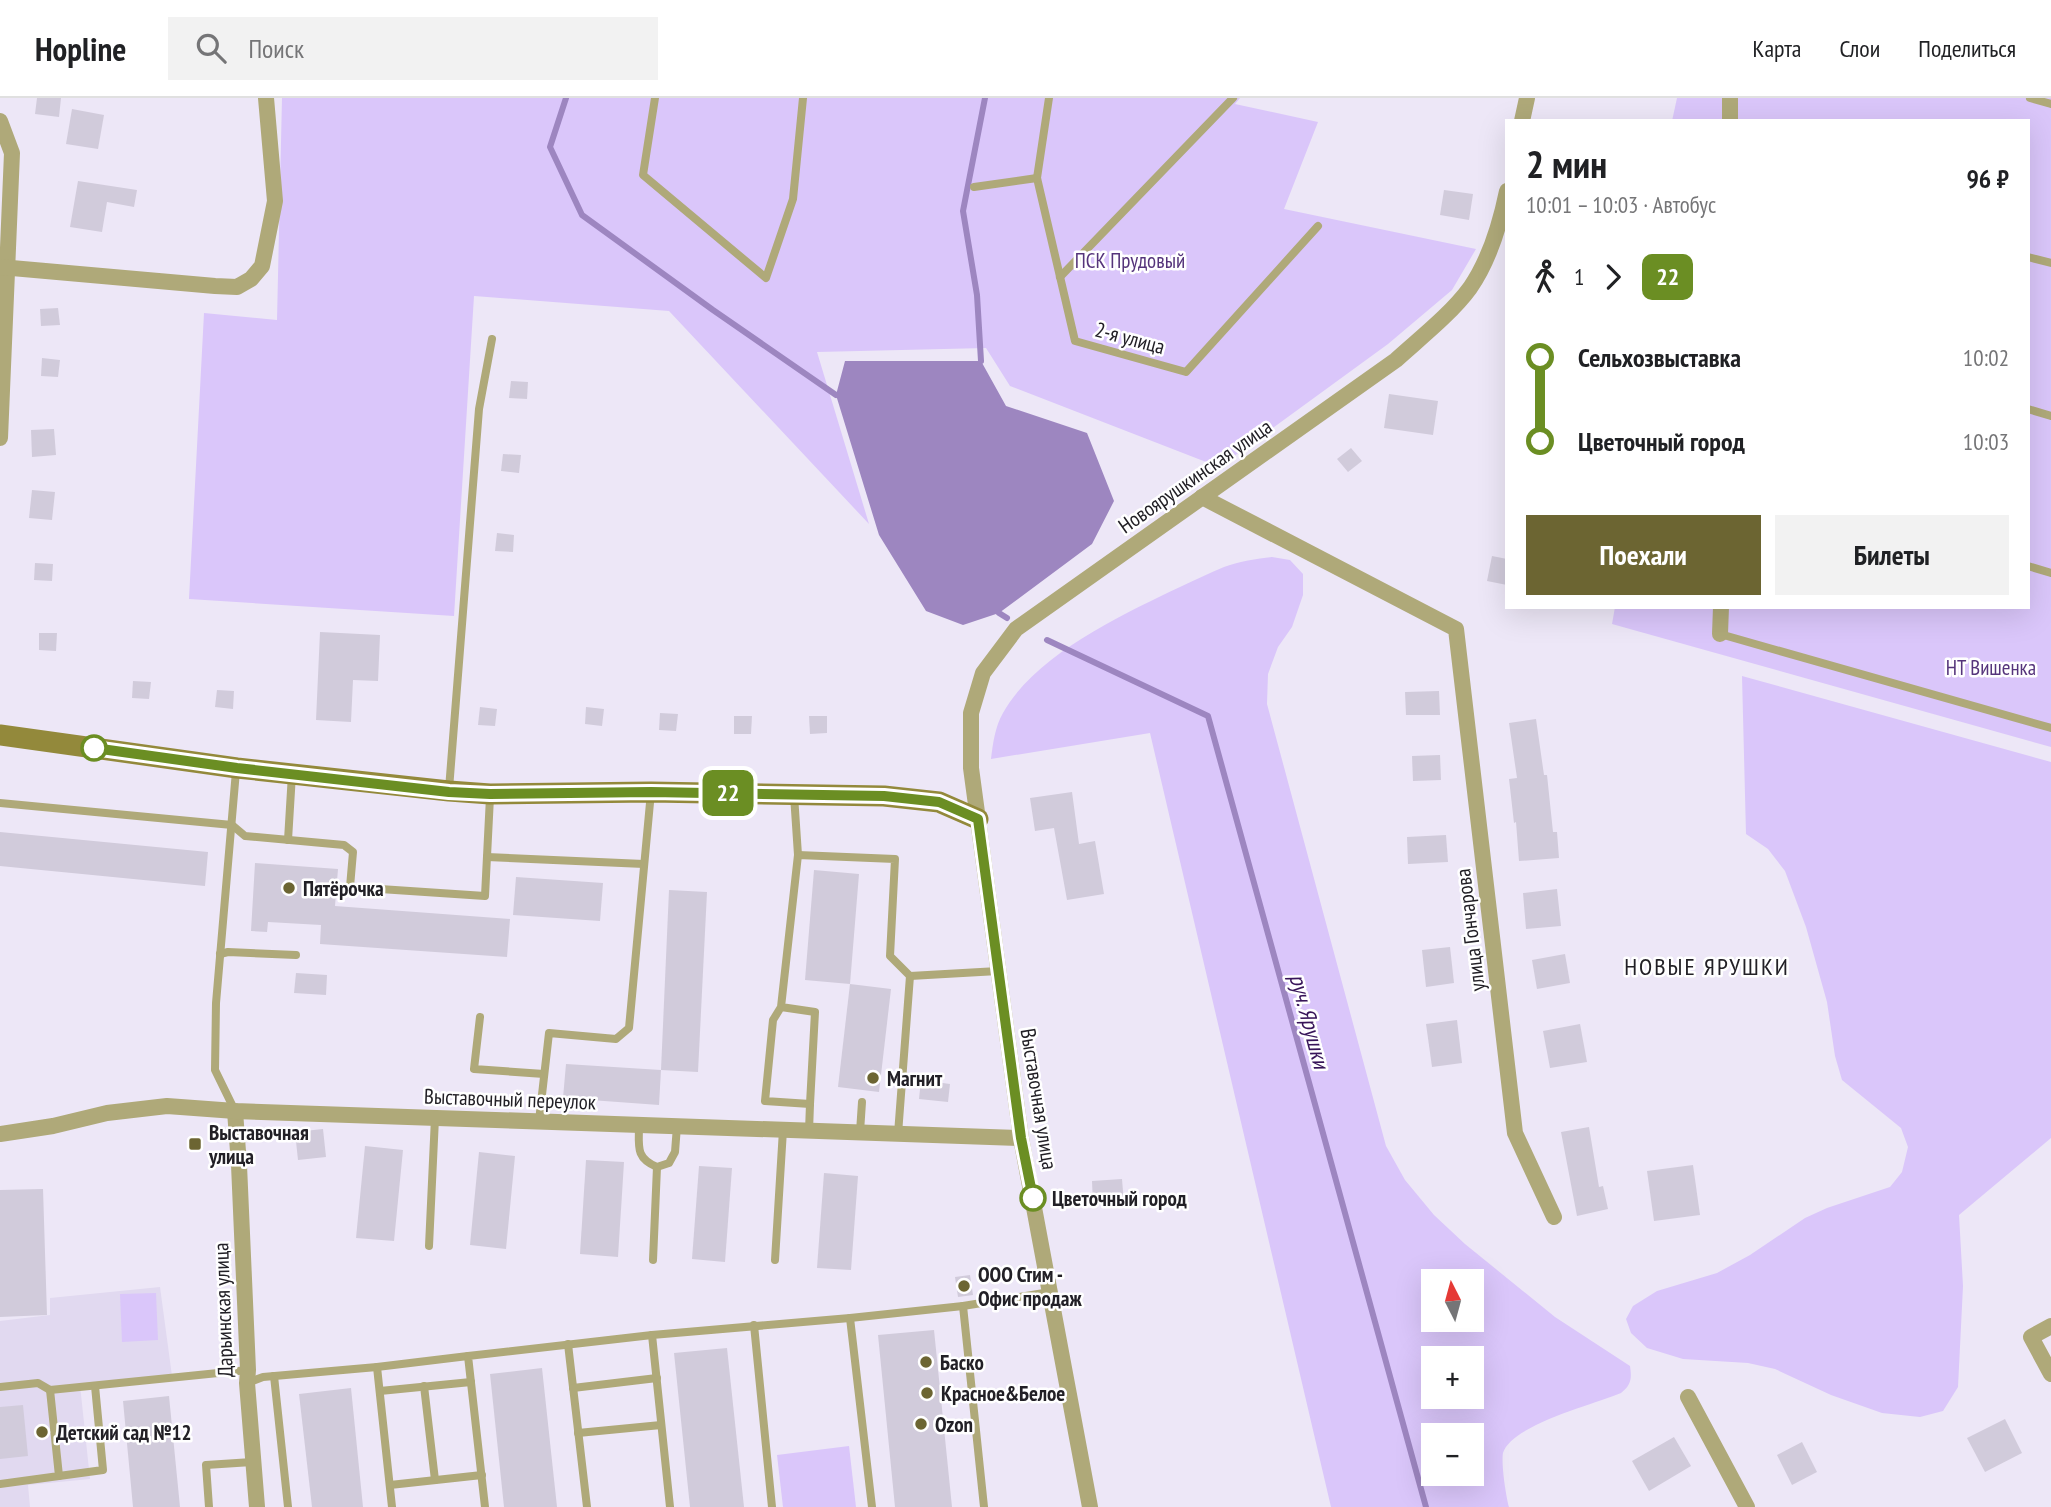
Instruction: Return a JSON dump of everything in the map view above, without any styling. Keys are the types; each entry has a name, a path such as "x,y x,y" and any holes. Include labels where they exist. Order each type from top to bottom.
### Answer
{"street":[{"path":"4,268 237,287 251,279 262,266 275,201 266,98"},
{"path":"1522,119 1527,98"},
{"path":"1730,98 1730,119"},
{"path":"0,121 12,153 4,268 0,438"},
{"name":"Новоярушкинская улица","path":"978,819 971,768 971,713 983,673 1016,629 1396,360 1437,323 1469,288 1490,252 1505,200"},
{"name":"улица Гончарова","path":"1202,497 1456,629 1515,1133 1553,1217"},
{"path":"1720,634 1721,609"},
{"path":"0,735 237,768 449,792 884,796 939,802 978,819"},
{"name":"Выставочная улица","path":"978,819 1021,1138 1090,1507"},
{"name":"Выставочный переулок","path":"0,1134 53,1126 107,1113 167,1106 234,1111 1021,1138"},
{"name":"Дарьинская улица","path":"234,1111 239,1165 247,1377 257,1507"},
{"path":"2051,1326 2031,1337 2051,1374"},
{"path":"1688,1397 1747,1507"}],"lane":[{"path":"656,98 643,175 766,278 793,199 803,98"},
{"name":"2-я улица","path":"1049,98 1037,178 1074,341 1186,372 1318,226"},
{"path":"1060,277 1233,98"},
{"path":"2030,98 2051,104"},
{"path":"974,187 1037,178"},
{"path":"2030,258 2051,263"},
{"path":"449,792 479,409 492,339"},
{"path":"2030,410 2051,416"},
{"path":"2030,567 2051,573"},
{"path":"1720,634 2051,728"},
{"path":"234,1111 215,1070 216,1003 237,768"},
{"path":"288,840 292,774"},
{"path":"539,1121 549,1033 616,1039 629,1028 651,792"},
{"path":"0,803 232,825 245,836 344,845 353,852 350,887 485,896 490,794"},
{"path":"794,795 798,855 781,1007 773,1020 765,1101 810,1104"},
{"path":"798,855 895,859 890,956 910,976 998,971"},
{"path":"487,857 644,864"},
{"path":"220,954 228,952 296,955"},
{"path":"898,1134 910,976"},
{"path":"781,1007 815,1012 809,1131"},
{"path":"480,1017 474,1069 544,1074"},
{"path":"860,1132 862,1102"},
{"path":"429,1246 435,1118"},
{"path":"639,1125 639,1151 646,1163 657,1167 668,1163 674,1152 677,1126"},
{"path":"775,1260 783,1130"},
{"path":"653,1260 657,1167"},
{"path":"0,1387 38,1383 50,1390 377,1367 652,1335 963,1306 1050,1292"},
{"path":"963,1306 984,1507"},
{"path":"850,1318 872,1507"},
{"path":"754,1325 772,1507"},
{"path":"652,1335 670,1507"},
{"path":"568,1344 587,1507"},
{"path":"468,1356 485,1507"},
{"path":"377,1367 392,1507"},
{"path":"274,1376 288,1507"},
{"path":"573,1388 657,1378"},
{"path":"380,1391 471,1382"},
{"path":"0,1484 103,1470 95,1386"},
{"path":"424,1387 435,1480"},
{"path":"50,1390 59,1476"},
{"path":"578,1433 661,1425"},
{"path":"209,1507 206,1465 253,1462"},
{"path":"390,1485 482,1475"}],"shaded area":[{"path":"845,361 981,361 1006,406 1087,433 1114,501 1092,544 999,613 963,625 926,611 879,535 836,395"},
{"name":"Детский сад №12","path":"160,1287 172,1376 80,1385 90,1479 28,1485 30,1507 0,1507 0,1321 50,1315 50,1298"}],"green space":[{"name":"ПСК Прудовый","path":"282,98 1240,98 1235,104 1318,122 1284,209 1476,249 1452,290 1388,344 1219,467 1010,386 986,348 817,352 869,524 669,311 474,296 454,616 189,599 204,313 277,320"},
{"name":"НТ Вишенка","path":"1677,98 2051,98 2051,747 1612,624 1615,609 2030,609 2030,119 1672,119"},
{"path":"1272,557 1290,560 1303,574 1303,595 1292,627 1278,647 1268,674 1267,704 1386,1146 1405,1180 1434,1215 1465,1244 1555,1317 1630,1366 1630,1381 1621,1393 1537,1425 1509,1443 1503,1458 1509,1507 1331,1507 1150,733 991,759 996,729 1003,713 1017,692 1058,655 1107,623 1133,610 1202,577 1248,560"},
{"path":"1742,676 2051,762 2051,1138 1959,1215 1963,1286 1958,1387 1943,1411 1920,1417 1882,1413 1831,1395 1775,1369 1748,1363 1683,1359 1647,1348 1631,1333 1626,1319 1633,1306 1657,1291 1717,1273 1750,1255 1805,1218 1890,1187 1902,1172 1908,1147 1901,1128 1842,1080 1835,1056 1827,1002 1806,927 1785,871 1768,849 1746,834"},
{"path":"156,1293 158,1340 122,1342 120,1294"},
{"path":"849,1446 856,1507 783,1507 777,1455"}],"building":[{"path":"37,98 61,98 59,117 35,114"},
{"path":"72,109 104,115 98,149 66,144"},
{"path":"78,181 137,190 134,207 107,202 102,232 70,227"},
{"path":"1444,190 1473,194 1469,220 1440,215"},
{"path":"58,308 60,325 41,326 40,309"},
{"path":"42,358 60,360 58,377 41,376"},
{"path":"511,381 528,382 527,399 509,398"},
{"path":"1389,394 1438,401 1433,435 1384,428"},
{"path":"54,429 56,455 32,457 31,430"},
{"path":"1351,448 1362,461 1348,472 1337,459"},
{"path":"503,454 521,455 519,473 501,471"},
{"path":"32,490 55,492 52,520 29,518"},
{"path":"497,533 514,535 513,552 495,551"},
{"path":"1492,556 1505,559 1505,585 1487,581"},
{"path":"35,563 53,564 52,581 34,580"},
{"path":"320,632 380,635 378,681 353,680 351,722 316,720"},
{"path":"39,633 57,633 56,651 39,650"},
{"path":"133,681 151,682 149,699 132,698"},
{"path":"217,690 234,691 233,709 215,707"},
{"path":"1439,691 1440,715 1406,715 1405,692"},
{"path":"480,707 497,709 495,726 478,725"},
{"path":"586,707 604,709 602,726 585,724"},
{"path":"660,713 678,714 676,731 659,730"},
{"path":"734,716 752,716 751,734 734,734"},
{"path":"809,716 827,716 827,733 810,734"},
{"path":"1536,719 1544,775 1547,775 1553,832 1557,832 1559,858 1519,861 1509,779 1517,778 1509,723"},
{"path":"1440,755 1441,780 1413,781 1412,756"},
{"path":"1072,792 1079,844 1095,841 1104,894 1067,900 1054,828 1035,831 1030,798"},
{"path":"0,832 208,852 205,886 0,866"},
{"path":"1446,835 1448,862 1408,864 1407,837"},
{"path":"255,863 338,869 335,906 510,919 507,957 320,944 321,925 268,922 267,932 251,931"},
{"path":"814,870 859,874 850,984 805,980"},
{"path":"516,877 603,883 600,921 513,915"},
{"path":"1557,889 1561,926 1526,929 1523,893"},
{"path":"669,890 707,892 698,1072 661,1070"},
{"path":"1450,947 1454,983 1426,987 1422,950"},
{"path":"1565,954 1570,983 1537,989 1532,960"},
{"path":"296,973 327,975 326,995 294,993"},
{"path":"850,984 891,989 879,1092 838,1087"},
{"path":"1457,1020 1462,1063 1432,1067 1426,1024"},
{"path":"1580,1024 1587,1062 1550,1068 1543,1031"},
{"path":"566,1064 661,1070 659,1105 563,1098"},
{"path":"921,1080 950,1084 948,1102 919,1099"},
{"path":"1589,1127 1599,1187 1603,1186 1608,1209 1577,1216 1561,1132"},
{"path":"323,1129 326,1157 298,1160 295,1132"},
{"path":"365,1146 403,1150 394,1241 356,1238"},
{"path":"479,1152 515,1156 506,1249 470,1245"},
{"path":"586,1160 624,1162 618,1257 580,1254"},
{"path":"1693,1165 1700,1215 1654,1221 1647,1171"},
{"path":"699,1166 732,1168 725,1262 692,1259"},
{"path":"824,1173 858,1176 851,1270 817,1268"},
{"path":"1122,1179 1124,1204 1093,1205 1092,1181"},
{"path":"43,1189 47,1315 0,1317 0,1190"},
{"name":"ООО Стим - Офис продаж","path":"970,1275 973,1295 958,1297 955,1277"},
{"path":"934,1330 952,1507 895,1507 878,1335"},
{"path":"727,1348 744,1507 690,1507 674,1353"},
{"path":"542,1368 557,1507 504,1507 490,1374"},
{"path":"351,1388 363,1507 312,1507 299,1394"},
{"path":"169,1396 180,1507 133,1507 123,1401"},
{"path":"23,1405 28,1456 0,1459 0,1407"},
{"path":"2005,1419 2022,1453 1985,1472 1967,1438"},
{"path":"1674,1437 1691,1466 1649,1491 1632,1461"},
{"path":"1802,1442 1817,1472 1792,1485 1777,1455"}],"waterway":[{"path":"566,98 550,147 582,215 836,395"},
{"path":"981,361 977,295 963,211 985,98"},
{"name":"руч. Ярушки","path":"999,613 1007,618"},
{"name":"руч. Ярушки","path":"1047,640 1208,716 1426,1507"}],"bus line":[{"name":"22","path":"94,748 237,768 449,792 884,796 939,802 978,819 1021,1138 1033,1198"}],"place":[{"name":"Пятёрочка","path":"289,888"},
{"name":"Магнит","path":"873,1078"},
{"name":"Выставочная улица","path":"195,1144"},
{"name":"Цветочный город","path":"1033,1198"},
{"name":"ООО Стим - Офис продаж","path":"964,1286"},
{"name":"Баско","path":"926,1362"},
{"name":"Красное&Белое","path":"927,1393"},
{"name":"Ozon","path":"921,1424"},
{"name":"Детский сад №12","path":"42,1432"}],"district":[{"name":"НОВЫЕ ЯРУШКИ","path":"1707,966"}]}
